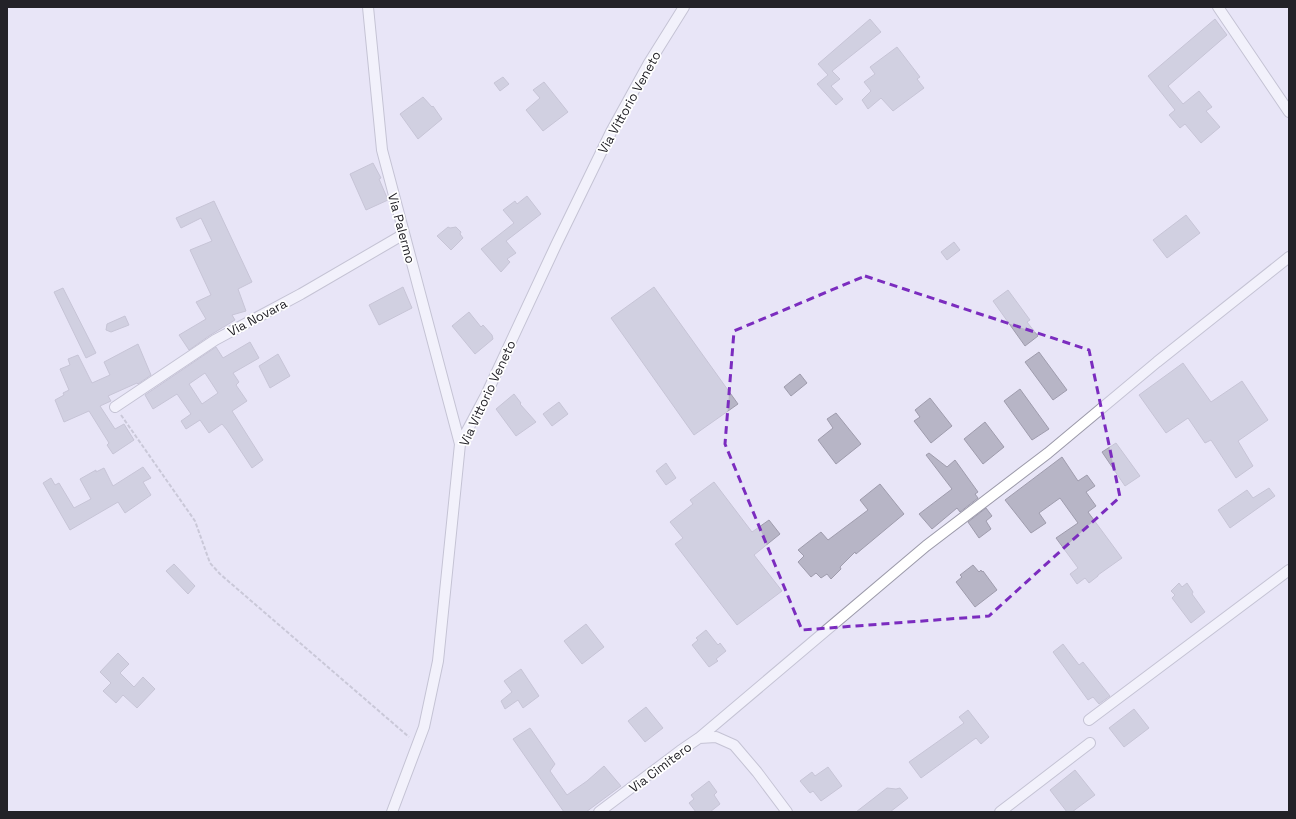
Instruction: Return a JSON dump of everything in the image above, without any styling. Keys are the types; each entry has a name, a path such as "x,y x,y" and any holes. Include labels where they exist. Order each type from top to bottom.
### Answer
{"street":[{"name":"Via Palermo","path":"368,7 382,150 460,444"},
{"name":"Via Vittorio Veneto","path":"392,812 424,726 438,661 460,444 486,395 556,245 612,132 649,63 684,7"},
{"path":"1218,7 1289,112"},
{"name":"Via Novara","path":"115,407 215,340 301,294 404,234"},
{"path":"699,738 926,546 1048,453 1157,362 1289,256"},
{"path":"1089,720 1289,570"},
{"name":"Via Cimitero","path":"599,812 699,738 716,737 734,745 757,772 787,812"},
{"path":"1000,812 1090,743"}],"path":[{"path":"115,407 195,521 210,563 220,574 417,744"}],"highlighted area":[{"path":"865,276 1089,350 1120,497 989,616 802,630 725,444 734,331"}],"building":[{"path":"870,19 881,32 832,71 840,79 831,86 843,99 836,105 817,84 828,75 818,64"},
{"path":"1215,19 1227,35 1168,86 1183,104 1199,91 1212,107 1206,111 1220,127 1201,143 1185,124 1180,128 1169,115 1175,110 1148,76"},
{"path":"897,47 920,77 917,79 924,88 893,111 881,98 868,109 862,100 871,91 864,82 875,74 870,67"},
{"path":"503,77 509,84 500,91 494,83"},
{"path":"544,82 568,112 543,131 526,110 540,98 533,90"},
{"path":"423,97 432,107 433,106 442,119 418,139 400,114"},
{"path":"373,163 381,178 379,179 388,200 366,210 350,174"},
{"path":"527,196 541,214 506,241 516,253 507,259 510,262 501,272 481,249 514,223 503,210 515,201 517,204"},
{"path":"214,201 252,282 238,289 246,311 232,315 235,320 189,350 179,335 206,319 196,302 211,295 190,250 212,241 201,218 181,228 176,218"},
{"path":"1186,215 1200,233 1167,258 1153,240"},
{"path":"448,227 456,227 461,232 460,234 463,238 451,250 437,236"},
{"path":"954,242 960,250 947,260 941,252"},
{"path":"403,287 412,308 379,325 369,305"},
{"path":"654,287 738,404 694,435 611,318"},
{"path":"63,288 96,353 86,358 54,292"},
{"path":"1008,290 1030,320 1027,322 1038,336 1025,346 993,301"},
{"path":"469,312 481,327 483,325 492,335 493,339 475,354 452,326"},
{"path":"125,316 129,325 111,332 106,330 107,324"},
{"path":"250,342 259,358 233,373 239,382 236,385 247,401 232,411 263,460 252,468 222,424 209,433 200,420 186,429 181,421 191,414 177,394 153,409 145,395 216,347 223,358","holes":["205,373 218,393 202,404 189,384"]},
{"path":"138,344 151,375 138,384 137,383 108,396 111,401 100,406 115,429 124,424 134,440 113,454 107,445 109,443 89,411 64,422 55,400 69,390 60,369 70,365 68,359 78,355 92,383 110,375 104,362"},
{"path":"1039,352 1067,390 1053,400 1025,362"},
{"path":"278,354 290,376 270,388 259,366"},
{"path":"1183,363 1211,402 1242,381 1268,420 1238,441 1253,466 1236,478 1211,440 1205,443 1188,418 1166,433 1139,395"},
{"path":"800,374 807,383 791,396 784,387"},
{"path":"1020,389 1049,429 1032,440 1004,401"},
{"path":"514,394 521,403 520,404 536,422 516,436 496,409"},
{"path":"930,398 952,426 931,443 914,421 920,417 915,410"},
{"path":"559,402 568,414 552,426 543,414"},
{"path":"836,413 861,444 836,464 818,440 833,428 827,419"},
{"path":"985,422 1004,447 983,464 964,439"},
{"path":"1116,443 1140,476 1125,486 1102,452"},
{"path":"929,453 947,467 955,460 978,492 975,494 978,498 960,512 957,508 932,529 919,514 952,489 926,455"},
{"path":"1062,457 1078,481 1087,475 1095,486 1086,492 1096,506 1088,512 1122,558 1089,583 1085,578 1077,584 1070,574 1078,568 1056,538 1078,523 1060,498 1039,513 1046,523 1031,533 1005,500"},
{"path":"666,463 676,478 666,485 656,471"},
{"path":"143,467 151,478 143,482 151,495 125,513 118,502 70,530 43,483 51,478 55,485 59,483 74,508 91,499 80,479 96,470 96,472 104,468 113,486"},
{"path":"714,482 752,532 769,520 780,534 754,555 782,591 737,625 675,544 683,538 670,522 693,504 690,500"},
{"path":"880,484 904,514 856,554 855,552 840,567 841,569 831,579 827,574 821,578 816,573 811,577 798,562 804,556 798,550 821,532 828,540 868,510 860,500"},
{"path":"1269,488 1275,496 1230,528 1218,510 1247,490 1253,498"},
{"path":"986,508 992,516 986,521 991,529 979,538 968,522"},
{"path":"174,564 195,586 188,594 166,571"},
{"path":"973,565 979,572 981,570 982,572 983,571 997,590 975,607 956,582 962,577 960,575"},
{"path":"1179,583 1182,587 1187,583 1193,592 1192,594 1205,612 1191,623 1172,598 1175,595 1171,591"},
{"path":"586,624 604,647 582,664 564,641"},
{"path":"706,630 718,645 720,643 726,651 716,659 718,661 709,667 692,645 698,640 696,638"},
{"path":"1063,644 1079,665 1083,662 1110,696 1099,704 1093,697 1088,700 1053,652"},
{"path":"118,653 129,664 120,673 134,687 143,677 155,689 137,708 123,695 116,703 103,691 111,683 100,672"},
{"path":"521,669 539,696 523,708 518,700 505,709 501,701 512,692 504,681"},
{"path":"646,707 663,728 645,742 628,721"},
{"path":"1134,709 1149,728 1124,747 1109,728"},
{"path":"968,710 989,737 981,744 976,738 921,778 909,762 964,723 959,717"},
{"path":"530,728 555,764 550,771 567,795 587,781 604,766 621,786 586,812 564,812 513,739"},
{"path":"828,767 842,786 821,801 813,791 810,793 800,781 812,772 815,776"},
{"path":"1075,770 1095,795 1072,812 1067,812 1050,790"},
{"path":"709,781 717,792 714,795 720,804 710,812 696,812 689,803 694,799 691,795"},
{"path":"887,788 900,788 908,798 890,812 856,812"}]}
